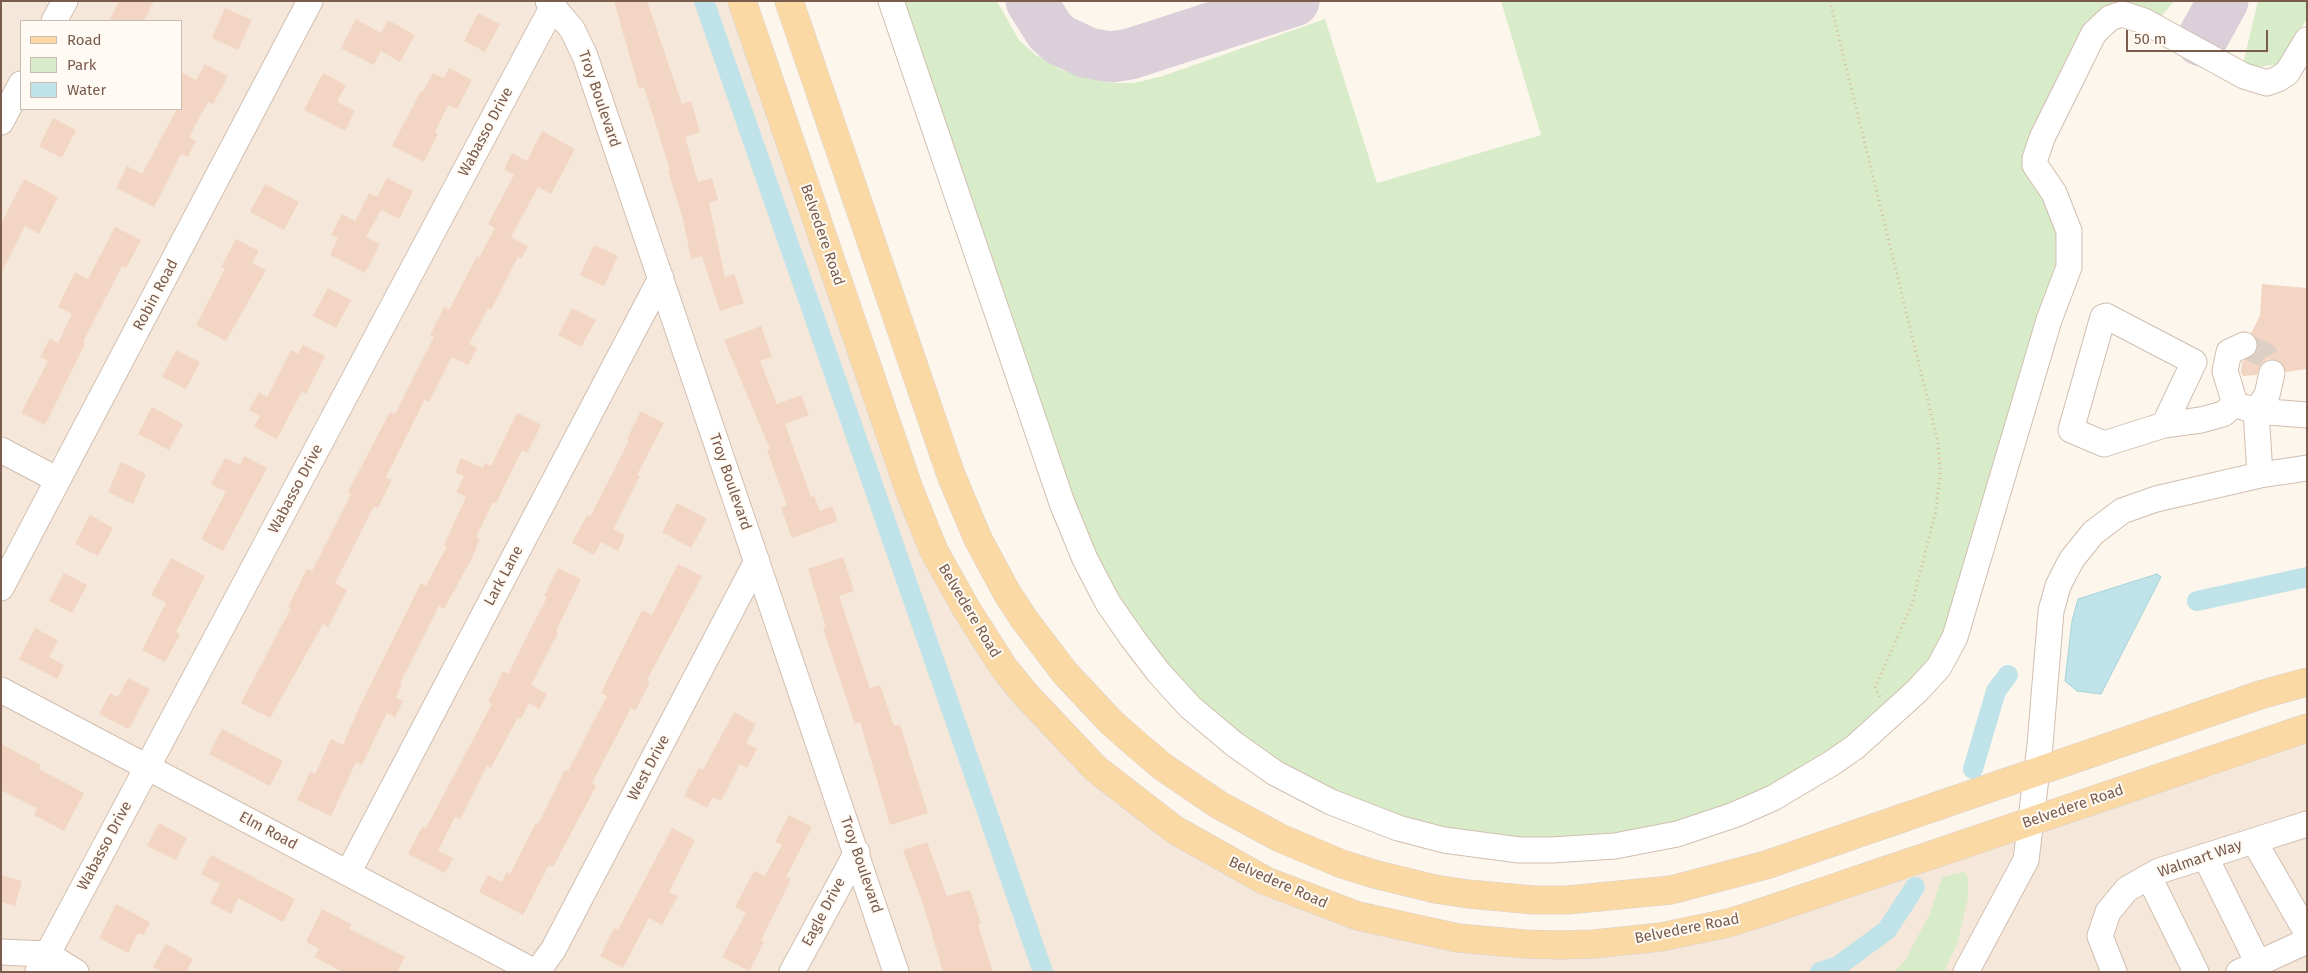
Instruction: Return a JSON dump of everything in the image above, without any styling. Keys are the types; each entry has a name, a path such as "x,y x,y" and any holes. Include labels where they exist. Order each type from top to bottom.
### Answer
{"main road":[{"name":"Belvedere Road","path":"742,1 921,520 950,581 985,640 1026,695 1072,745 1103,774 1175,830 1266,881 1358,916 1426,932 1525,944 1593,944 1661,937 1728,923 2307,728"},
{"path":"789,1 963,507 988,559 1024,619 1076,686 1137,745 1212,801 1280,838 1342,864 1435,889 1534,900 1610,898 1671,890 1733,875 2260,695 2307,682"},
{"path":"816,216 858,202"}],"street":[{"path":"55,20 65,1"},
{"name":"Robin Road","path":"1,588 310,1"},
{"path":"892,1 1062,503 1085,559 1108,603 1159,673 1190,707 1234,744 1275,773 1331,802 1398,828 1444,840 1484,846 1552,850 1641,841 1678,834 1734,815 1773,798 1855,747 1891,715 1939,667 1955,638 2049,320 2069,267 2069,231 2054,193 2035,165 2035,158 2042,138 2094,33 2110,18 2122,14 2144,21 2244,76 2266,82 2278,79 2287,73 2307,40"},
{"name":"Troy Boulevard","path":"551,4 572,29 585,56 896,972"},
{"name":"Wabasso Drive","path":"43,963 551,4"},
{"path":"1,122 20,86"},
{"name":"Lark Lane","path":"348,873 661,278"},
{"path":"2176,423 2194,362 2106,316 2103,317 2071,430 2104,444 2176,423 2196,409 2221,400 2246,408 2307,415"},
{"path":"2244,345 2229,352 2225,371 2246,408 2260,475"},
{"path":"2246,408 2267,395 2272,373"},
{"path":"1,450 58,480"},
{"path":"1966,972 2026,860 2037,772 2051,611 2058,586 2082,545 2101,524 2134,506 2260,475 2307,468"},
{"name":"West Drive","path":"536,972 553,950 757,561"},
{"name":"Elm Road","path":"1,690 536,972"},
{"name":"Walmart Way","path":"2114,972 2100,936 2108,912 2127,889 2159,871 2307,824"},
{"path":"2254,841 2307,933"},
{"name":"Eagle Drive","path":"792,972 856,852"},
{"path":"2205,856 2248,967 2307,942"},
{"path":"2149,877 2196,972"},
{"path":"1,952 76,972"}],"path":[{"path":"1830,1 1938,442 1940,473 1936,511 1912,604 1875,688 1891,715"}],"shaded area":[{"path":"1,1 742,1 950,581 1122,791 1358,916 1628,941 2307,728 2307,972 1,972"}],"green space":[{"path":"903,1 997,1 1019,40 1036,55 1062,70 1109,83 1134,83 1163,76 1325,19 1377,183 1541,135 1501,1 2119,1 2111,5 2024,168 2051,214 2059,236 2056,274 1948,624 1936,651 1901,691 1851,735 1782,781 1735,804 1683,821 1600,837 1522,840 1428,827 1339,795 1268,755 1237,733 1197,699 1163,660 1135,621 1104,570 1079,514"},
{"path":"2128,1 2174,1 2160,18"},
{"path":"2258,1 2307,1 2307,18 2281,64 2251,68 2243,64"},
{"path":"1964,872 1968,877 1968,898 1957,944 1944,972 1894,972 1906,959 1930,913 1942,877"}],"water":[{"path":"2157,574 2161,577 2101,694 2077,691 2065,681 2072,621 2078,599"}],"building":[{"path":"119,1 154,1 144,20 110,20"},
{"path":"614,1 647,1 682,104 691,101 700,132 685,137 698,182 712,178 718,200 709,203 725,277 734,274 744,303 720,311 702,256 691,259 683,219 668,171 670,170 644,87 639,89"},
{"path":"225,8 252,20 238,50 212,38"},
{"path":"478,13 500,24 485,52 464,41"},
{"path":"356,19 381,33 388,20 415,35 400,62 381,51 374,65 341,48"},
{"path":"205,64 228,76 213,104 208,102 189,137 196,141 188,157 181,154 154,207 116,188 127,166 142,174 176,110 182,110 182,73 196,80"},
{"path":"449,68 472,80 457,109 448,105 435,132 438,134 424,162 392,146 421,91 423,92 433,73 444,78"},
{"path":"323,73 346,85 337,102 355,111 345,131 304,110"},
{"path":"53,118 76,130 62,158 39,146"},
{"path":"542,131 575,149 551,194 538,187 511,237 528,246 521,259 518,257 491,310 488,308 469,344 477,348 468,365 452,357 429,402 425,399 386,477 392,480 378,508 374,506 335,583 347,590 328,627 323,624 270,718 241,703 291,608 288,607 307,569 312,571 351,494 348,492 390,412 395,414 434,337 430,335 444,307 449,310 477,256 479,258 495,228 488,224 514,175 504,169 512,153 527,161"},
{"path":"387,178 413,191 399,219 381,210 366,237 380,244 365,273 330,255 338,238 331,235 342,214 355,221 369,193 377,197"},
{"path":"24,179 58,197 39,234 25,226 1,273 1,224"},
{"path":"265,184 299,202 284,230 250,212"},
{"path":"115,227 141,240 126,268 122,266 83,342 85,344 45,425 21,413 48,361 40,357 50,338 58,343 72,314 58,307 75,272 88,279"},
{"path":"236,239 259,251 252,263 266,270 226,341 196,325 225,269 221,267"},
{"path":"594,245 618,256 604,286 580,275"},
{"path":"2262,284 2307,288 2307,369 2286,372 2281,362 2268,359 2261,364 2257,375 2243,376 2241,373 2242,362 2255,354 2258,347 2257,339 2251,333 2260,316"},
{"path":"328,288 351,300 336,328 313,316"},
{"path":"572,308 596,320 581,347 558,335"},
{"path":"761,326 772,357 760,361 777,404 801,395 809,415 785,424 811,497 814,496 820,511 832,506 838,521 792,538 781,508 787,506 767,450 770,449 724,340"},
{"path":"303,345 325,356 306,394 302,391 277,439 254,427 260,416 249,410 259,392 267,397 291,350 298,354"},
{"path":"176,350 200,362 186,389 162,377"},
{"path":"152,407 183,424 169,450 138,434"},
{"path":"641,411 664,423 637,475 640,476 613,529 625,535 618,551 601,542 594,555 572,543 587,515 590,517 629,441 627,439"},
{"path":"517,413 541,425 527,453 522,450 496,503 493,502 476,537 480,539 472,558 444,609 439,606 400,683 402,684 396,697 403,701 395,717 387,713 362,765 356,762 331,816 297,800 310,772 315,774 331,739 343,745 358,710 421,583 426,586 447,546 444,545 466,497 456,492 464,476 455,472 461,458 483,468 485,463 491,466"},
{"path":"244,456 267,468 223,551 201,539 226,492 211,484 225,458 240,465"},
{"path":"121,462 146,474 133,504 108,492"},
{"path":"677,503 707,519 691,548 662,532"},
{"path":"90,515 113,528 98,556 75,544"},
{"path":"843,557 854,591 839,596 870,688 880,685 894,726 900,725 928,813 890,825 860,722 855,724 823,628 826,627 808,569"},
{"path":"171,558 205,576 176,632 180,634 165,662 142,650 166,603 151,595"},
{"path":"678,564 702,576 647,680 650,682 635,711 631,708 592,783 596,786 553,867 549,865 523,915 479,892 488,875 502,882 507,872 510,874 565,770 568,771 607,696 601,693 642,610 652,615"},
{"path":"558,568 581,579 556,631 558,633 531,685 547,694 539,709 529,703 521,719 518,717 491,768 487,766 460,819 455,817 438,851 453,858 445,873 408,854 422,827 426,828 492,704 488,702 503,671 508,674 547,597 544,596"},
{"path":"64,573 87,585 72,613 49,601"},
{"path":"35,628 58,640 49,657 64,665 57,679 19,659"},
{"path":"128,678 150,689 129,729 99,714 110,693 118,697"},
{"path":"734,712 756,724 746,743 757,749 747,768 740,764 721,801 713,797 707,808 684,796 699,768 703,770"},
{"path":"222,729 283,761 270,786 209,754"},
{"path":"1,744 41,765 39,769 84,793 64,831 34,815 37,808 1,790"},
{"path":"789,815 812,827 786,877 791,879 761,940 764,942 749,971 722,957 746,913 735,907 754,871 765,876 782,845 775,842"},
{"path":"159,823 187,838 176,860 147,846"},
{"path":"672,828 695,840 669,892 678,896 662,925 649,918 623,968 600,956 614,928 618,930"},
{"path":"927,842 947,896 970,890 981,924 978,925 993,972 943,972 923,904 903,850"},
{"path":"211,855 295,899 283,922 238,898 231,914 210,903 220,884 201,874"},
{"path":"1,875 22,881 15,906 1,902"},
{"path":"116,904 150,922 144,935 138,933 128,953 99,938"},
{"path":"322,909 351,924 349,929 405,957 397,972 343,972 314,957 319,949 306,942"},
{"path":"166,944 193,959 186,972 163,972 153,967"}],"waterway":[{"path":"704,1 1043,972"},
{"path":"2197,601 2307,577"},
{"path":"1973,769 1996,691 2008,675"},
{"path":"1820,972 1838,966 1887,930 1915,887"}],"taxiway":[{"path":"1031,1 1050,31 1060,40 1088,53 1111,57 1130,54 1294,1"},
{"path":"2201,41 2223,1"}],"tunnel":[{"path":"2244,345 2265,355 2272,373"}]}
